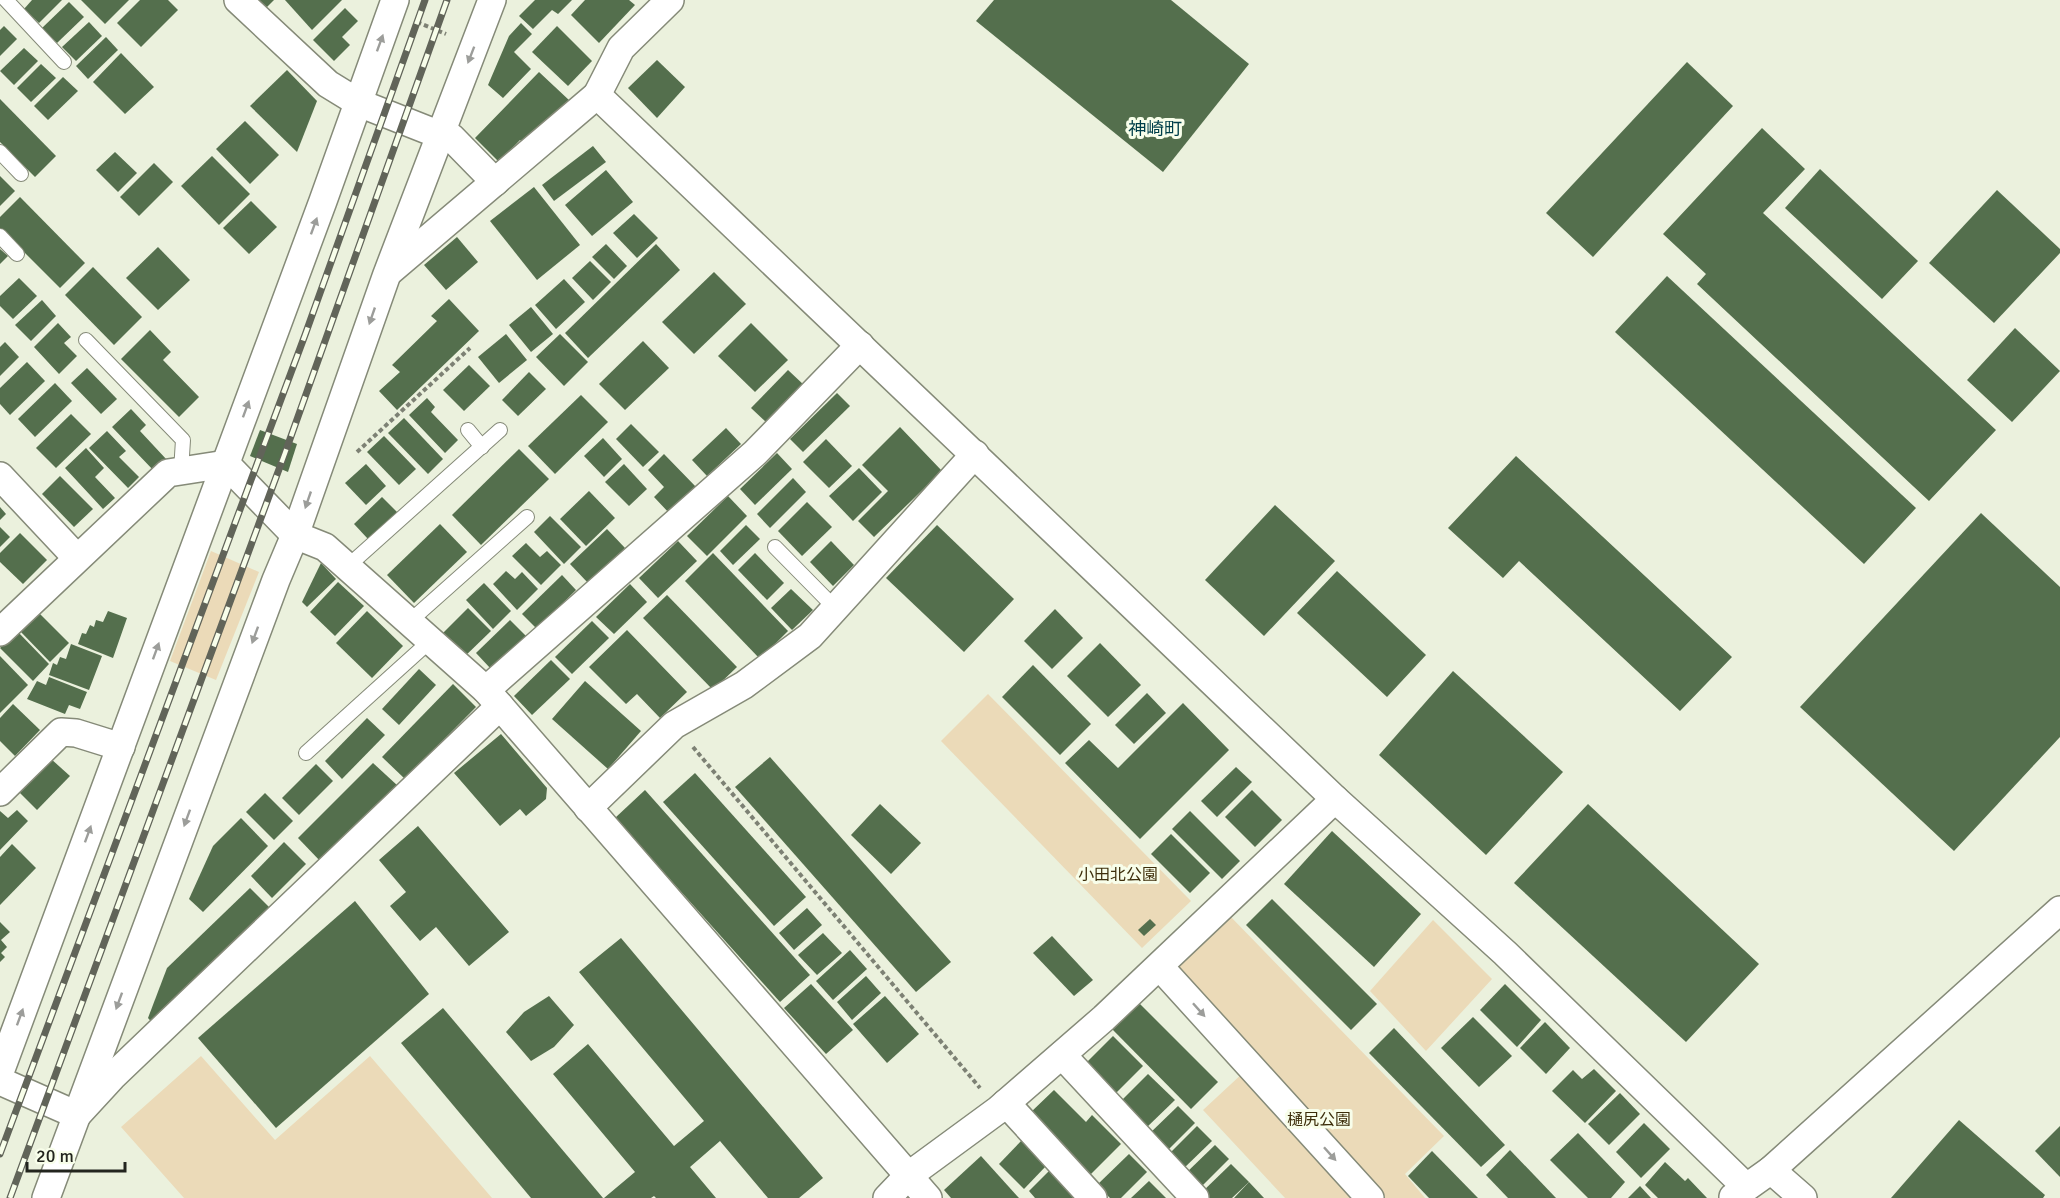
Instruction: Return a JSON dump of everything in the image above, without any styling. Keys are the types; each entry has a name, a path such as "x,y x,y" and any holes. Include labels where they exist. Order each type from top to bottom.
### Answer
{"street":[{"path":"238,0 328,84 359,102 440,135 451,137 495,182"},
{"path":"46,1198 276,580 295,535 387,274 492,0"},
{"path":"387,274 597,95 621,48 670,0"},
{"path":"0,1072 393,6"},
{"path":"597,95 1335,799 1505,953 1739,1192 1771,1170 2060,910"},
{"path":"77,1115 112,1077 493,698 755,453 860,345"},
{"path":"588,807 674,725 744,685 810,636 975,454"},
{"path":"0,632 76,557 168,473 225,464"},
{"path":"225,464 295,535 325,547 493,698 928,1198"},
{"path":"0,476 76,557"},
{"path":"0,792 61,732 76,733 121,747"},
{"path":"887,1198 908,1176 1002,1106 1062,1055 1160,967 1335,799"},
{"path":"1160,967 1371,1198"},
{"path":"1062,1055 1195,1198"},
{"path":"0,1081 77,1115"},
{"path":"1002,1106 1093,1198"},
{"path":"1771,1170 1803,1198"}],"lane":[{"path":"6,0 64,62"},
{"path":"0,152 21,174"},
{"path":"0,236 17,254"},
{"path":"86,340 183,440 181,471"},
{"path":"347,567 500,429"},
{"path":"468,430 482,447"},
{"path":"409,622 528,517"},
{"path":"775,548 835,608"},
{"path":"306,753 430,641"}],"path":[{"path":"393,6 475,46"},
{"path":"356,453 470,348"},
{"path":"674,725 1002,1106"}],"green space":[{"path":"211,551 259,572 216,680 170,661"},
{"name":"小田北公園","path":"988,694 1191,901 1142,948 941,741"},
{"name":"樋尻公園","path":"1229,915 1444,1136 1405,1174 1425,1198 1285,1198 1203,1110 1258,1059 1173,969"},
{"path":"1433,920 1492,979 1426,1051 1370,991"},
{"path":"201,1056 275,1140 370,1056 492,1198 184,1198 121,1127"}],"building":[{"path":"32,0 62,0 39,23 24,9"},
{"path":"81,0 129,0 105,24"},
{"path":"140,0 168,0 178,10 141,47 117,23"},
{"path":"258,0 274,0 266,8"},
{"path":"285,0 342,0 312,30"},
{"path":"535,0 572,0 558,14 552,10 533,29 519,16"},
{"path":"585,0 629,0 635,5 599,43 571,15"},
{"path":"994,0 1171,0 1249,64 1163,172 976,21"},
{"path":"69,2 84,17 57,43 42,28"},
{"path":"345,8 358,21 342,37 350,45 334,61 313,40"},
{"path":"89,22 102,36 76,61 62,47"},
{"path":"521,23 532,34 514,52 531,69 503,98 488,85 509,36"},
{"path":"4,26 17,39 0,56 0,30"},
{"path":"557,26 592,61 568,86 532,52"},
{"path":"106,37 118,50 88,79 76,66"},
{"path":"24,48 38,61 14,85 0,71"},
{"path":"121,53 154,87 125,114 93,82"},
{"path":"657,60 685,87 657,118 628,88"},
{"path":"1687,62 1733,106 1593,257 1546,213"},
{"path":"41,64 56,78 31,102 17,88"},
{"path":"287,70 317,101 297,152 250,106"},
{"path":"539,72 570,101 527,146 520,140 499,162 475,138"},
{"path":"63,77 78,91 48,120 34,106"},
{"path":"0,99 56,156 35,177 0,142"},
{"path":"245,121 279,155 250,184 216,149"},
{"path":"1762,128 1805,169 1763,213 1996,430 1929,501 1697,284 1706,274 1663,234"},
{"path":"593,146 606,162 554,201 542,185"},
{"path":"115,152 137,173 118,192 96,170"},
{"path":"212,156 250,194 219,225 181,186"},
{"path":"154,163 173,182 139,216 120,197"},
{"path":"1820,169 1918,261 1882,299 1785,208"},
{"path":"606,170 633,202 592,236 565,205"},
{"path":"0,176 15,191 0,206"},
{"path":"534,187 580,245 537,280 490,221"},
{"path":"1997,190 2060,249 2060,253 1994,323 1929,263"},
{"path":"20,197 85,263 60,288 0,228 0,217"},
{"path":"251,201 277,227 249,254 223,228"},
{"path":"634,214 658,238 637,258 613,233"},
{"path":"457,237 478,262 446,290 424,265"},
{"path":"606,244 627,266 614,279 592,257"},
{"path":"656,244 680,270 588,358 565,333"},
{"path":"158,247 190,280 158,310 126,278"},
{"path":"0,249 8,256 0,264"},
{"path":"590,261 611,282 593,300 572,278"},
{"path":"93,267 142,317 114,345 65,295"},
{"path":"714,272 746,304 694,354 662,322"},
{"path":"1667,276 1916,508 1864,564 1615,332"},
{"path":"19,278 37,296 13,319 0,306 0,296"},
{"path":"564,279 585,302 556,329 535,305"},
{"path":"449,299 479,331 397,410 379,391 400,372 392,365 437,321 431,316"},
{"path":"42,300 56,316 31,341 15,325"},
{"path":"531,307 553,334 531,352 509,325"},
{"path":"58,323 71,337 64,343 77,356 59,374 34,347"},
{"path":"751,323 788,360 755,392 718,356"},
{"path":"2015,328 2060,371 2012,422 1967,380"},
{"path":"150,330 171,352 163,360 199,397 179,417 121,359"},
{"path":"506,334 527,360 499,383 478,357"},
{"path":"560,334 588,362 564,386 536,357"},
{"path":"643,341 669,368 625,410 599,384"},
{"path":"5,342 19,357 0,376 0,347"},
{"path":"27,362 45,381 10,415 0,404 0,388"},
{"path":"469,365 490,386 464,411 443,390"},
{"path":"87,368 117,399 101,414 71,383"},
{"path":"788,370 805,386 768,424 751,408"},
{"path":"529,372 546,389 518,416 502,400"},
{"path":"55,383 72,401 35,437 18,419"},
{"path":"837,393 850,406 803,452 790,439"},
{"path":"581,395 608,422 555,474 528,446"},
{"path":"427,398 435,407 431,412 458,440 445,453 409,415"},
{"path":"131,409 146,425 140,431 167,460 155,472 112,427"},
{"path":"71,414 91,434 56,468 36,448"},
{"path":"404,418 443,459 428,474 388,433"},
{"path":"631,424 659,452 643,467 616,439"},
{"path":"900,427 942,471 874,537 858,521 888,491 862,465"},
{"path":"726,428 741,444 707,476 692,460"},
{"path":"260,430 297,444 288,472 250,456"},
{"path":"107,431 126,451 119,457 139,477 128,488 89,448"},
{"path":"384,436 416,469 399,485 367,452"},
{"path":"603,438 622,459 604,477 584,456"},
{"path":"826,439 852,466 829,488 803,462"},
{"path":"86,448 104,468 95,477 115,498 103,509 65,468"},
{"path":"519,449 549,479 481,545 452,515"},
{"path":"777,453 792,469 755,505 740,489"},
{"path":"664,454 697,488 670,514 654,497 664,487 648,470"},
{"path":"1516,456 1732,657 1680,711 1519,561 1503,578 1448,528"},
{"path":"366,464 386,486 366,505 345,483"},
{"path":"624,464 647,489 629,506 605,482"},
{"path":"859,468 882,492 853,521 829,496"},
{"path":"60,476 93,509 74,527 42,494"},
{"path":"793,478 806,492 770,528 757,514"},
{"path":"589,491 615,518 586,546 560,519"},
{"path":"728,496 747,516 707,556 687,536"},
{"path":"382,497 397,512 368,539 354,524"},
{"path":"807,502 832,527 802,556 778,531"},
{"path":"1275,505 1335,561 1264,636 1205,580"},
{"path":"0,507 6,514 0,520"},
{"path":"1981,513 2060,587 2060,737 1954,851 1800,707"},
{"path":"550,516 581,547 564,564 534,532"},
{"path":"440,524 467,552 414,603 387,575"},
{"path":"746,525 760,539 733,565 720,551"},
{"path":"937,525 1014,599 964,652 886,578"},
{"path":"0,527 10,537 0,547"},
{"path":"607,529 625,548 588,583 570,564"},
{"path":"20,533 47,560 23,584 0,562 0,553"},
{"path":"678,541 697,561 658,598 639,578"},
{"path":"831,541 854,565 833,586 810,562"},
{"path":"526,543 540,557 547,551 561,565 541,585 512,556"},
{"path":"713,553 788,631 760,659 685,581"},
{"path":"755,553 784,583 767,600 738,570"},
{"path":"321,563 336,579 307,607 302,602"},
{"path":"506,571 515,579 522,572 538,589 517,610 493,584"},
{"path":"1337,571 1426,655 1387,697 1297,613"},
{"path":"562,575 576,590 537,629 522,614"},
{"path":"338,582 364,606 335,636 310,612"},
{"path":"484,583 511,611 493,629 466,600"},
{"path":"630,584 647,602 614,634 596,617"},
{"path":"791,589 813,610 792,630 771,608"},
{"path":"667,595 737,667 713,690 643,618"},
{"path":"468,608 491,631 461,660 439,637"},
{"path":"1055,609 1083,638 1052,669 1024,641"},
{"path":"108,611 127,618 113,658 78,644 82,633 86,634 90,625 94,627 96,620 103,622"},
{"path":"367,611 403,646 372,678 336,643"},
{"path":"38,612 69,643 50,662 19,630"},
{"path":"510,620 526,636 491,669 476,653"},
{"path":"592,621 609,638 572,674 555,657"},
{"path":"627,630 687,692 660,718 637,694 626,704 589,667"},
{"path":"17,631 49,664 33,681 0,648"},
{"path":"1100,643 1141,685 1108,717 1067,676"},
{"path":"71,644 102,656 89,690 49,675 53,663 57,665 60,657 66,659"},
{"path":"0,656 28,685 0,713"},
{"path":"551,660 570,679 532,715 514,696"},
{"path":"1033,665 1091,724 1060,755 1002,697"},
{"path":"419,669 436,685 399,725 382,709"},
{"path":"1453,671 1563,772 1486,855 1379,755"},
{"path":"49,677 87,692 80,709 69,705 65,714 27,699 37,681 46,685"},
{"path":"585,681 641,731 608,769 552,719"},
{"path":"453,684 476,707 405,779 382,757"},
{"path":"1147,693 1166,713 1134,744 1115,725"},
{"path":"1183,703 1229,750 1140,839 1065,763 1089,740 1118,768"},
{"path":"13,704 40,730 15,756 0,741 0,718"},
{"path":"367,718 385,735 342,779 325,761"},
{"path":"501,734 547,788 546,799 526,816 520,809 500,826 454,773"},
{"path":"770,757 951,962 916,992 735,787"},
{"path":"50,758 70,776 37,810 18,791"},
{"path":"373,763 398,786 322,863 298,838"},
{"path":"316,764 333,781 299,815 282,798"},
{"path":"1236,767 1252,782 1217,817 1201,801"},
{"path":"695,773 806,897 774,926 663,802"},
{"path":"645,790 810,975 780,1002 615,818"},
{"path":"1252,790 1282,820 1255,847 1225,817"},
{"path":"265,793 293,821 274,840 246,812"},
{"path":"880,804 921,843 891,874 851,835"},
{"path":"1588,804 1759,964 1686,1042 1514,883"},
{"path":"17,810 28,821 0,850 0,811 8,818"},
{"path":"1190,811 1240,861 1222,879 1172,829"},
{"path":"241,818 268,846 203,912 189,899 213,846"},
{"path":"418,826 509,932 469,966 436,927 420,941 390,906 406,892 379,860"},
{"path":"1332,831 1421,914 1374,967 1284,884"},
{"path":"1171,834 1210,873 1190,893 1151,854"},
{"path":"284,842 306,864 272,898 251,876"},
{"path":"12,844 36,868 0,905 0,857"},
{"path":"250,888 274,912 156,1027 148,1018 167,968"},
{"path":"1272,899 1377,1004 1351,1030 1246,925"},
{"path":"355,901 429,994 276,1128 198,1038"},
{"path":"807,908 822,925 794,950 779,933"},
{"path":"1150,919 1156,925 1144,936 1138,930"},
{"path":"0,922 10,932 1,940 7,947 1,953 5,957 0,962"},
{"path":"823,933 842,953 817,975 798,955"},
{"path":"1052,936 1093,980 1074,996 1033,953"},
{"path":"621,938 823,1178 799,1198 768,1198 720,1141 690,1167 716,1198 656,1198 654,1196 651,1198 604,1198 635,1172 553,1074 588,1044 674,1146 704,1121 579,972"},
{"path":"850,950 867,969 833,1000 816,981"},
{"path":"866,976 881,993 852,1020 837,1002"},
{"path":"811,984 853,1030 826,1054 784,1008"},
{"path":"1505,984 1541,1020 1517,1047 1480,1010"},
{"path":"549,996 574,1025 554,1047 531,1061 506,1032 524,1012"},
{"path":"885,996 919,1034 887,1063 853,1024"},
{"path":"1139,1003 1218,1082 1191,1109 1112,1029"},
{"path":"443,1008 603,1198 531,1198 401,1043"},
{"path":"1473,1017 1512,1056 1479,1087 1441,1048"},
{"path":"1545,1022 1570,1048 1546,1074 1520,1048"},
{"path":"1394,1028 1505,1145 1481,1167 1369,1053"},
{"path":"1113,1036 1143,1066 1115,1094 1086,1063"},
{"path":"1594,1069 1616,1091 1585,1123 1552,1091 1573,1070 1582,1079"},
{"path":"1148,1074 1175,1100 1145,1129 1119,1103"},
{"path":"1054,1090 1086,1122 1092,1115 1121,1144 1090,1175 1030,1113"},
{"path":"1620,1093 1640,1114 1609,1145 1588,1124"},
{"path":"1178,1106 1195,1123 1166,1152 1148,1135"},
{"path":"1959,1120 2045,1195 2043,1198 1891,1198"},
{"path":"1644,1123 1670,1149 1641,1178 1616,1152"},
{"path":"1197,1126 1212,1141 1182,1170 1168,1155"},
{"path":"2060,1126 2060,1177 2035,1151"},
{"path":"1578,1133 1625,1182 1611,1198 1588,1198 1550,1160"},
{"path":"1022,1140 1047,1165 1024,1189 999,1164"},
{"path":"1215,1145 1229,1159 1200,1188 1185,1174"},
{"path":"1510,1150 1556,1198 1508,1198 1486,1175"},
{"path":"1432,1151 1478,1198 1429,1198 1408,1176"},
{"path":"1129,1154 1147,1172 1121,1198 1110,1198 1097,1185"},
{"path":"981,1156 1019,1198 951,1198 944,1190"},
{"path":"1665,1162 1685,1181 1688,1178 1707,1198 1658,1198 1645,1185"},
{"path":"1231,1164 1249,1182 1232,1198 1206,1198 1201,1193"},
{"path":"1049,1171 1076,1198 1035,1198 1029,1191"},
{"path":"1149,1181 1166,1198 1131,1198"},
{"path":"1249,1182 1264,1198 1234,1198"},
{"path":"1640,1186 1651,1198 1628,1198"}],"railway":[{"path":"0,1154 305,335 425,0"},
{"path":"10,1198 285,453 447,0"}],"district":[{"name":"神崎町","path":"1155,129"}]}
